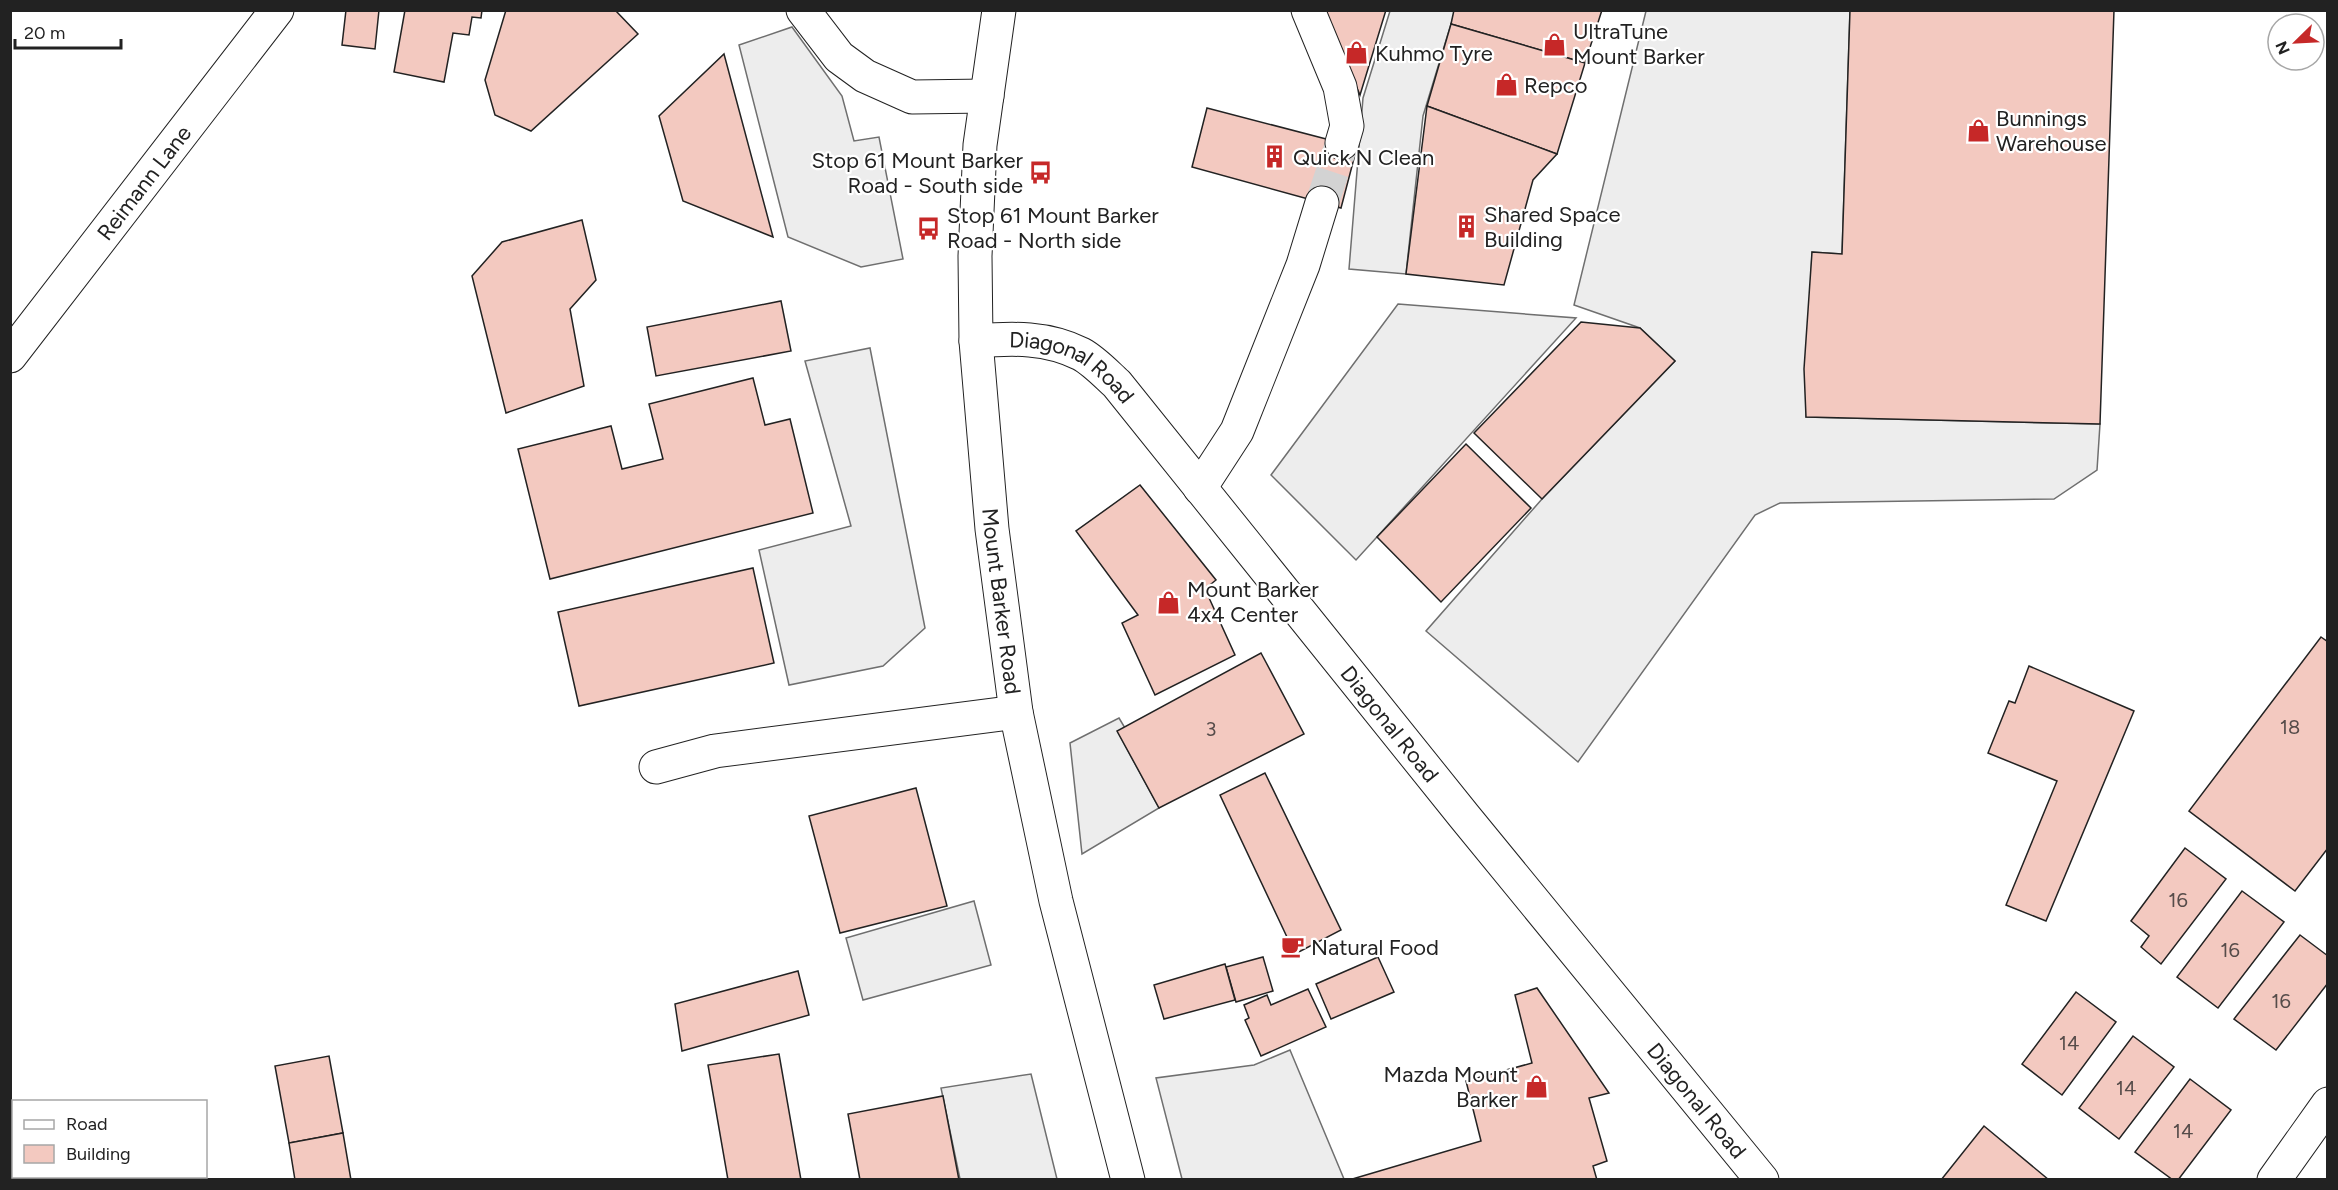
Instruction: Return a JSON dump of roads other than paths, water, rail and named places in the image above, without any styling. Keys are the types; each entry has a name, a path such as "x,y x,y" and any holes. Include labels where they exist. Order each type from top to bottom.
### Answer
{"street":[{"name":"Reimann Lane","path":"10,356 277,10"},
{"path":"803,10 839,57 865,76 912,97 987,96"},
{"name":"Mount Barker Road","path":"999,10 980,145 976,223 976,341 992,529 1016,712 1056,901 1128,1179"},
{"path":"1308,10 1340,87 1347,126 1342,143"},
{"path":"1200,488 1237,430 1303,265 1322,203"},
{"name":"Diagonal Road","path":"976,341 1014,338 1049,342 1083,355 1117,384 1762,1179"},
{"path":"656,766 715,751 1016,712"},
{"path":"2274,1179 2323,1121"}],"tunnel":[{"path":"1322,203 1342,143"}],"place":[{"name":"UltraTune Mount Barker","path":"1555,44"},
{"name":"Kuhmo Tyre","path":"1357,53"},
{"name":"Repco","path":"1506,85"},
{"name":"Bunnings Warehouse","path":"1978,131"},
{"name":"Quick N Clean","path":"1275,157"},
{"name":"Stop 61 Mount Barker Road - South side","path":"1041,173"},
{"name":"Shared Space Building","path":"1466,227"},
{"name":"Stop 61 Mount Barker Road - North side","path":"929,228"},
{"name":"Mount Barker 4x4 Center","path":"1169,602"},
{"name":"Natural Food","path":"1293,947"},
{"name":"Mazda Mount Barker","path":"1536,1087"}]}
